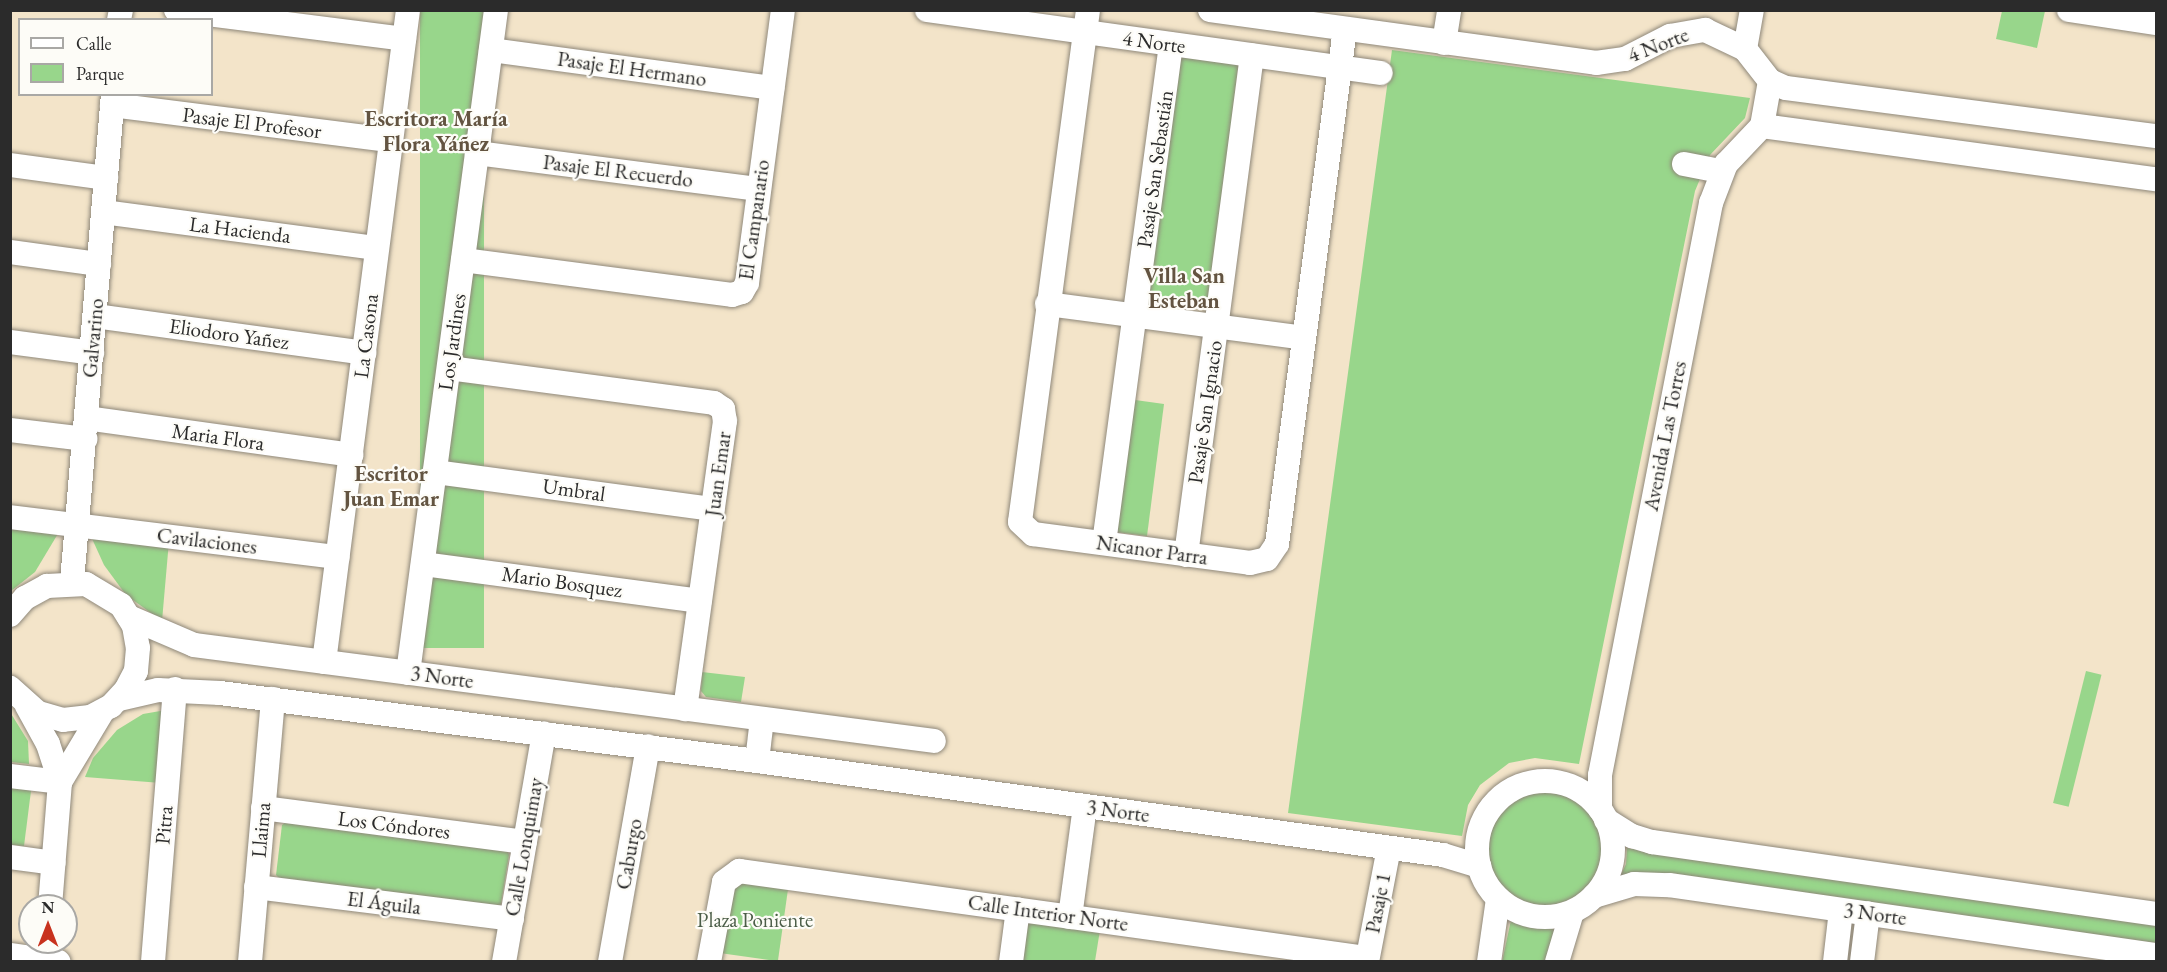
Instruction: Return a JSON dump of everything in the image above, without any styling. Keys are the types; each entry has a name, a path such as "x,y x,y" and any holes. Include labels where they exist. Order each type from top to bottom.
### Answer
{"street":[{"path":"176,10 404,39"},
{"name":"La Casona","path":"324,662 408,10"},
{"name":"Los Jardines","path":"408,673 496,10"},
{"name":"El Campanario","path":"463,260 737,294 747,283 783,10"},
{"name":"4 Norte","path":"1210,10 1596,63 1625,59 1683,22 1714,32 1745,49 1770,81"},
{"path":"1444,42 1449,10"},
{"path":"1745,49 1752,10"},
{"path":"2069,10 2157,23"},
{"name":"4 Norte","path":"939,11 1086,21 1171,44 1382,73"},
{"name":"Nicanor Parra","path":"1086,21 1018,517 1023,527 1033,534 1256,563 1275,550 1345,29"},
{"name":"Pasaje San Sebastián","path":"1104,543 1171,44"},
{"name":"Pasaje El Hermano","path":"491,50 772,88"},
{"name":"Pasaje San Ignacio","path":"1186,555 1252,55"},
{"path":"2157,136 1796,90 1770,81 1762,126 2157,179"},
{"name":"Pasaje El Profesor","path":"113,100 391,140"},
{"name":"Galvarino","path":"72,582 113,100"},
{"name":"Avenida Las Torres","path":"1603,815 1602,764 1709,214 1722,171 1762,126"},
{"name":"Pasaje El Recuerdo","path":"477,153 759,189"},
{"path":"1684,164 1722,171"},
{"path":"10,165 106,178"},
{"name":"La Hacienda","path":"103,212 377,248"},
{"path":"10,252 99,264"},
{"path":"1047,304 1304,338"},
{"name":"Eliodoro Yañez","path":"95,316 364,352"},
{"path":"10,342 92,353"},
{"name":"Juan Emar","path":"449,368 717,404 726,416 685,709"},
{"name":"Maria Flora","path":"10,430 85,429 351,455"},
{"name":"Umbral","path":"435,472 713,509"},
{"name":"Cavilaciones","path":"10,517 338,557"},
{"name":"Mario Bosquez","path":"423,564 700,601"},
{"path":"12,610 47,586 72,582 99,589 129,616 137,637 138,659 132,681 110,706 60,782"},
{"name":"3 Norte","path":"129,616 194,645 934,741"},
{"path":"10,688 27,706 48,744 60,782 51,894"},
{"name":"3 Norte","path":"27,706 63,720 175,689 273,699 648,746 1454,857 1479,866"},
{"name":"Pitra","path":"153,962 175,689"},
{"name":"Llaima","path":"250,962 273,699"},
{"path":"756,761 762,719"},
{"name":"Calle Lonquimay","path":"504,962 544,733"},
{"name":"Caburgo","path":"610,962 648,746"},
{"path":"10,776 60,782"},
{"path":"1537,782 1560,783 1587,796 1603,815 1613,843 1611,866 1594,896 1572,912 1550,917 1532,916 1498,899 1479,866 1477,843 1483,821 1491,808 1515,788 1537,782"},
{"path":"1070,917 1085,806"},
{"name":"Los Cóndores","path":"263,808 525,842"},
{"name":"3 Norte","path":"1603,815 1632,836 1652,842 2157,914"},
{"name":"Pasaje 1","path":"1367,960 1389,848"},
{"path":"10,857 54,863"},
{"name":"Calle Interior Norte","path":"709,962 722,887 730,874 744,871 1367,960"},
{"name":"3 Norte","path":"1594,896 1620,887 1651,884 2150,957"},
{"name":"El Águila","path":"256,887 512,919"},
{"path":"1489,962 1498,899"},
{"path":"1011,962 1018,909"},
{"path":"1835,962 1841,910"},
{"path":"1557,962 1572,912"},
{"path":"1862,962 1868,914"},
{"path":"10,956 50,956"}],"green space":[{"path":"420,11 484,11 484,648 420,648"},
{"path":"2002,11 2045,11 2037,48 1996,39"},
{"path":"1392,50 1750,98 1745,118 1710,155 1695,191 1579,764 1535,758 1509,763 1480,785 1468,805 1462,836 1288,813"},
{"path":"1178,56 1239,63 1209,304 1149,296"},
{"path":"1128,399 1164,404 1147,536 1116,532"},
{"path":"10,526 59,532 35,572 11,591"},
{"path":"89,532 169,541 162,621 126,595 104,565"},
{"path":"2086,671 2102,675 2069,807 2053,803"},
{"path":"702,672 745,677 741,702 706,697 701,691"},
{"path":"166,710 161,783 85,777 93,758 117,730 143,714"},
{"path":"10,712 28,741 29,764 11,762"},
{"path":"11,780 32,783 24,846 11,845"},
{"path":"1544,792 1567,797 1586,810 1599,829 1604,852 1599,875 1586,894 1567,907 1544,912 1521,907 1502,894 1489,875 1484,852 1489,829 1502,810 1521,797"},
{"path":"289,820 506,846 509,855 501,904 492,909 282,881 276,875 282,825"},
{"path":"1627,848 2156,922 2156,943 1619,879 1626,864"},
{"name":"Plaza Poniente","path":"732,878 788,886 778,961 721,953"},
{"path":"1025,919 1100,930 1095,961 1019,962"},
{"path":"1511,920 1556,929 1548,961 1502,962"}],"district":[{"name":"Escritora María Flora Yáñez","path":"436,130"},
{"name":"Villa San Esteban","path":"1184,288"},
{"name":"Escritor Juan Emar","path":"391,486"}]}
